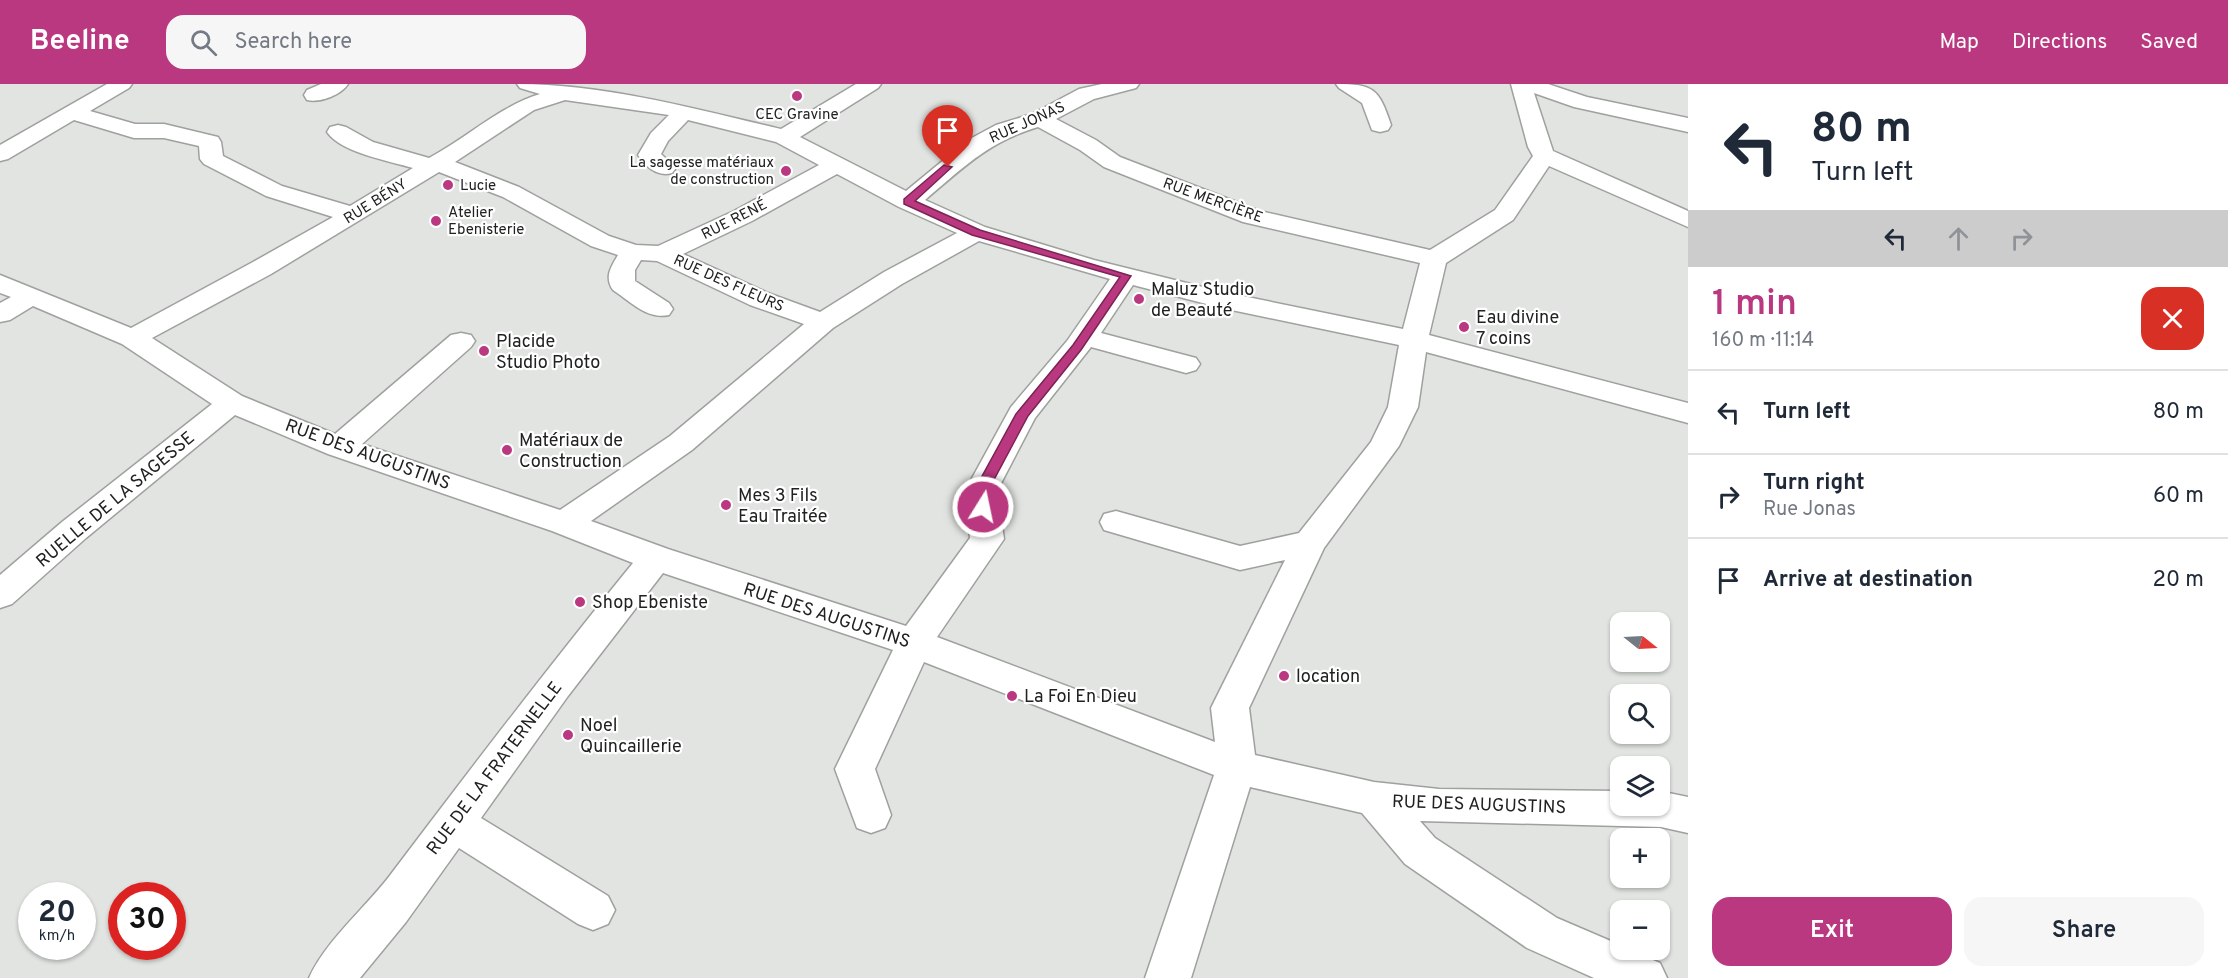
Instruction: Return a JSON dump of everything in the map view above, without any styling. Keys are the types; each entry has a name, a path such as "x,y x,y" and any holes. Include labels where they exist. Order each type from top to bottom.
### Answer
{"street":[{"path":"0,154 122,84"},
{"path":"315,95 338,84"},
{"path":"527,84 562,93 665,108 784,137 908,202 976,232 1126,276 1222,300 1414,340 1688,412"},
{"name":"RUE BÉNY","path":"132,338 262,268 353,215 490,131 526,105 562,93 590,94 622,84"},
{"path":"784,137 871,84"},
{"name":"RUE JONAS","path":"908,202 976,145 1004,130 1040,119 1087,94 1129,84"},
{"path":"1346,84 1372,100 1380,125"},
{"path":"1521,84 1539,147 1545,156 1688,220"},
{"path":"1527,84 1582,102 1688,125"},
{"path":"1065,87 1087,94"},
{"path":"73,113 134,131 164,131 210,142 212,159 274,191 353,215"},
{"path":"664,168 649,155 658,138 683,113"},
{"name":"RUE MERCIÈRE","path":"1040,119 1088,145 1112,162 1252,217 1434,259"},
{"name":"RUE DES FLEURS","path":"338,132 365,147 435,164 511,192 600,241 633,252 662,254 759,299 823,322"},
{"path":"1168,978 1237,767 1230,708 1310,543 1384,446 1403,407 1414,340 1434,259 1504,214 1545,156"},
{"name":"RUE RENÉ","path":"662,254 743,216 836,165"},
{"path":"564,523 681,442 823,322 892,278 976,232"},
{"path":"633,252 622,270 622,284 659,309"},
{"path":"871,815 855,769 914,643 987,539 981,491 1022,414 1084,337 1126,276"},
{"name":"RUE DES AUGUSTINS","path":"0,283 132,338 232,403 339,447 564,523 656,558 914,643 1237,767 1374,799 1439,806 1661,809 1688,814"},
{"path":"0,314 32,296"},
{"path":"1084,337 1186,364"},
{"path":"339,447 461,341"},
{"name":"RUELLE DE LA SAGESSE","path":"0,595 74,530 232,403"},
{"path":"1116,522 1240,558 1310,543"},
{"name":"RUE DE LA FRATERNELLE","path":"332,978 391,908 555,686 656,558"},
{"path":"1374,799 1420,851 1542,933 1644,978"},
{"path":"454,823 593,910"}],"place":[{"name":"CEC Gravine","path":"797,96"},
{"name":"La sagesse matériaux de construction","path":"786,171"},
{"name":"Lucie","path":"448,185"},
{"name":"Atelier Ebenisterie","path":"436,221"},
{"name":"Maluz Studio de Beauté","path":"1139,299"},
{"name":"Eau divine 7 coins","path":"1464,327"},
{"name":"Placide Studio Photo","path":"484,351"},
{"name":"Matériaux de Construction","path":"507,450"},
{"name":"Mes 3 Fils Eau Traitée","path":"726,505"},
{"name":"Shop Ebeniste","path":"580,602"},
{"name":"location","path":"1284,676"},
{"name":"La Foi En Dieu","path":"1012,696"},
{"name":"Noel Quincaillerie","path":"568,735"}],"route":[{"path":"948,167 908,202 976,232 1126,276 1077,347 1022,414 981,491 983,507"}]}
